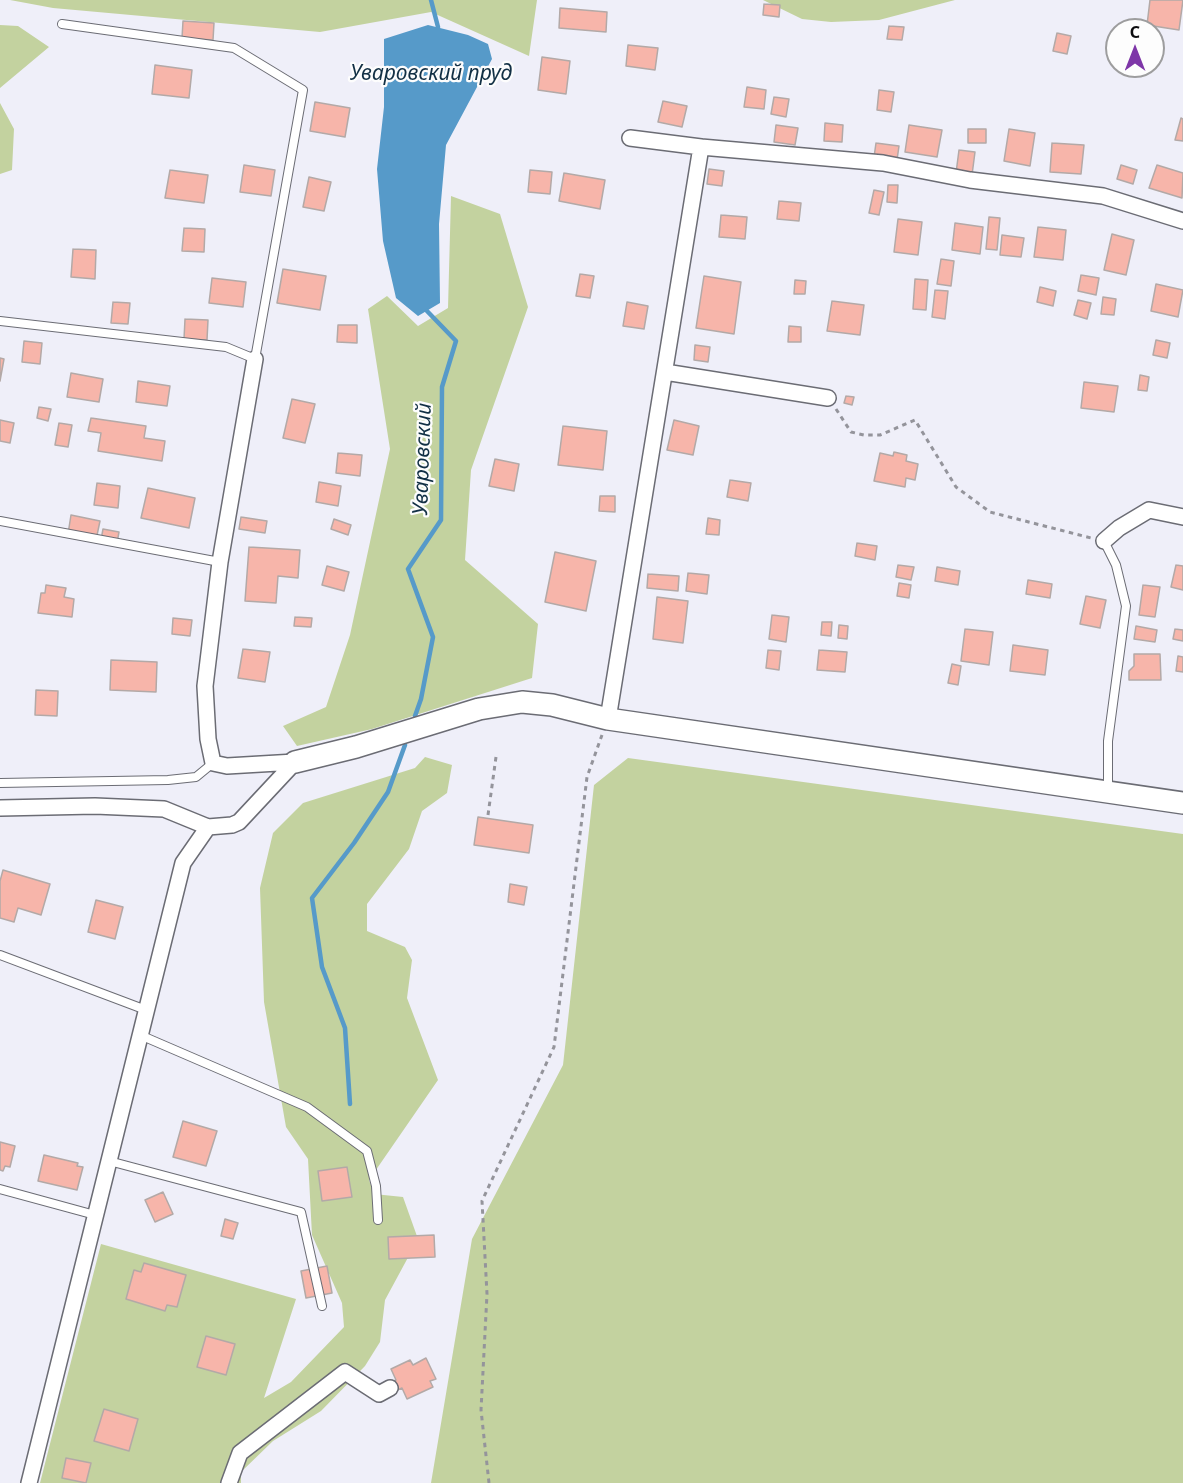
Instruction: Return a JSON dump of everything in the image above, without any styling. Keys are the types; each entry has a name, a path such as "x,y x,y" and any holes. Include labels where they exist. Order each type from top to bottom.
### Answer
{"street":[{"path":"630,138 701,147 883,163 970,180 1103,196 1183,221"},
{"path":"608,719 701,147"},
{"path":"255,359 220,562 206,686 208,739 213,763 227,766 295,762 356,747 479,709 522,702 552,705 608,719 1183,803"},
{"path":"665,372 828,398"},
{"path":"1104,541 1119,528 1149,510 1183,517"},
{"path":"0,808 95,806 164,809 208,827 239,822 295,762"},
{"path":"29,1483 183,862 208,827"},
{"path":"229,1483 240,1453 345,1372 379,1394 390,1388"}],"lane":[{"path":"0,321 226,347 255,359 303,90 234,48 62,24"},
{"path":"0,521 220,562"},
{"path":"1104,541 1116,565 1126,606 1108,741 1108,792"},
{"path":"0,783 168,780 196,777 213,763"},
{"path":"0,955 146,1010"},
{"path":"140,1035 307,1107 367,1151 376,1186 378,1220"},
{"path":"109,1161 301,1212 322,1306"},
{"path":"0,1189 95,1215"}],"path":[{"path":"828,398 851,432 880,435 915,420 956,487 990,513 1104,541"},
{"path":"489,1483 480,1410 487,1294 482,1202 554,1047 587,777 608,719"},
{"path":"488,815 496,757"}],"green space":[{"path":"10,0 537,0 529,56 431,12 320,32 53,8"},
{"path":"763,0 955,0 879,20 831,22 802,19"},
{"path":"0,25 18,26 49,47 0,88"},
{"path":"0,103 14,129 12,170 0,174"},
{"path":"451,196 500,214 528,307 471,470 465,560 538,624 532,678 372,729 297,746 283,726 326,707 350,635 390,449 368,309 387,296 418,326 448,308"},
{"path":"425,757 452,765 447,793 422,811 409,849 367,904 367,931 405,947 412,960 407,998 438,1080 369,1180 374,1194 403,1197 418,1239 385,1300 380,1342 365,1366 321,1411 273,1441 241,1472 241,1483 40,1483 101,1244 296,1299 264,1398 291,1382 344,1327 342,1303 312,1235 308,1159 286,1127 264,1002 260,888 273,833 303,803 415,768"},
{"path":"628,758 1183,834 1183,1483 431,1483 472,1239 563,1065 594,785"}],"water":[{"name":"Уваровский пруд","path":"428,25 468,35 488,44 492,59 446,145 439,224 440,303 418,316 396,298 383,241 377,169 384,107 384,39"}],"building":[{"path":"1150,0 1183,0 1179,30 1165,28 1165,18 1148,18"},
{"path":"764,4 780,5 779,17 763,15"},
{"path":"560,8 607,12 606,32 559,28"},
{"path":"183,21 214,23 213,40 182,38"},
{"path":"889,26 904,27 902,40 887,39"},
{"path":"1057,33 1071,36 1067,54 1053,51"},
{"path":"628,45 658,48 655,70 626,66"},
{"path":"542,57 570,61 566,94 538,90"},
{"path":"155,65 192,70 189,98 152,94"},
{"path":"747,87 766,90 764,109 744,107"},
{"path":"879,90 894,92 891,112 877,110"},
{"path":"774,97 789,99 786,117 771,114"},
{"path":"663,101 687,106 682,127 658,122"},
{"path":"315,102 350,108 345,137 310,131"},
{"path":"1181,118 1183,119 1183,141 1175,140"},
{"path":"825,123 843,125 842,142 824,141"},
{"path":"776,125 798,128 795,145 774,142"},
{"path":"909,125 942,130 937,157 905,152"},
{"path":"968,129 986,129 986,143 968,143"},
{"path":"1009,129 1035,133 1030,166 1004,161"},
{"path":"876,143 899,146 897,160 874,157"},
{"path":"1052,143 1084,145 1081,174 1050,172"},
{"path":"959,150 975,152 972,175 956,173"},
{"path":"244,165 275,170 271,196 240,192"},
{"path":"1121,165 1137,170 1133,184 1117,179"},
{"path":"1157,165 1183,173 1182,198 1149,188"},
{"path":"709,169 724,171 722,186 707,184"},
{"path":"170,170 208,175 204,203 165,198"},
{"path":"530,170 552,172 550,194 528,192"},
{"path":"564,173 605,180 600,209 559,201"},
{"path":"309,177 331,182 324,211 303,207"},
{"path":"888,185 898,185 897,203 887,202"},
{"path":"874,190 884,192 879,215 869,213"},
{"path":"779,201 801,203 799,221 777,219"},
{"path":"721,215 747,217 745,239 719,237"},
{"path":"989,217 1000,218 997,250 986,249"},
{"path":"898,219 922,222 918,255 894,252"},
{"path":"955,223 983,227 980,254 952,250"},
{"path":"1038,227 1066,230 1063,260 1034,257"},
{"path":"184,228 205,229 204,252 182,251"},
{"path":"1112,234 1134,240 1126,275 1104,270"},
{"path":"1002,235 1024,238 1021,257 1000,255"},
{"path":"73,249 96,250 95,279 71,277"},
{"path":"941,259 954,261 951,286 937,284"},
{"path":"283,269 326,276 320,310 277,303"},
{"path":"580,274 594,276 590,298 576,296"},
{"path":"1081,275 1099,278 1096,295 1078,291"},
{"path":"704,276 741,282 734,334 696,328"},
{"path":"212,278 246,282 243,307 209,303"},
{"path":"915,279 928,280 926,310 913,309"},
{"path":"795,280 806,281 805,294 794,294"},
{"path":"1156,284 1183,290 1178,317 1151,311"},
{"path":"1040,287 1056,291 1053,306 1037,302"},
{"path":"935,290 948,291 945,319 932,317"},
{"path":"1103,297 1116,299 1114,315 1101,314"},
{"path":"1078,300 1091,303 1087,319 1074,315"},
{"path":"832,301 864,305 860,335 827,331"},
{"path":"113,302 130,303 128,324 111,323"},
{"path":"627,302 648,306 644,329 623,326"},
{"path":"185,319 208,320 207,340 184,339"},
{"path":"338,325 357,325 357,343 337,342"},
{"path":"789,326 801,327 801,342 788,342"},
{"path":"1156,340 1170,343 1167,358 1153,355"},
{"path":"24,341 42,343 40,364 22,362"},
{"path":"695,345 710,347 708,362 694,360"},
{"path":"0,358 4,359 0,381"},
{"path":"71,373 103,379 99,402 67,397"},
{"path":"1140,375 1149,377 1147,391 1138,390"},
{"path":"138,381 170,386 167,406 136,402"},
{"path":"1084,382 1118,386 1114,412 1081,408"},
{"path":"846,396 854,397 852,405 844,403"},
{"path":"292,399 315,404 305,443 283,438"},
{"path":"39,407 51,409 48,421 37,418"},
{"path":"91,418 146,426 144,438 165,441 162,461 98,451 101,433 88,431"},
{"path":"0,420 14,423 10,443 0,441"},
{"path":"674,420 699,426 693,455 667,450"},
{"path":"59,423 72,425 68,447 55,445"},
{"path":"563,426 607,431 603,470 558,465"},
{"path":"894,452 907,455 906,461 918,464 915,480 906,478 905,487 874,481 880,453 893,456"},
{"path":"338,453 362,455 360,476 336,473"},
{"path":"495,459 519,464 514,491 489,486"},
{"path":"730,480 751,483 748,501 727,497"},
{"path":"319,482 341,486 338,506 316,502"},
{"path":"97,483 120,486 118,508 94,505"},
{"path":"148,488 195,498 189,528 141,518"},
{"path":"600,496 615,496 615,512 599,511"},
{"path":"71,515 100,521 96,540 68,534"},
{"path":"241,517 267,521 265,533 239,529"},
{"path":"708,518 720,520 719,535 706,534"},
{"path":"334,519 351,525 348,535 331,529"},
{"path":"103,529 119,532 117,543 101,540"},
{"path":"857,543 877,546 875,560 855,556"},
{"path":"249,547 300,550 298,578 278,576 276,603 245,601"},
{"path":"555,552 596,561 586,611 545,602"},
{"path":"898,565 914,567 911,580 896,577"},
{"path":"1176,565 1183,566 1183,590 1171,587"},
{"path":"327,566 349,572 344,591 322,585"},
{"path":"937,567 960,571 958,585 935,581"},
{"path":"688,573 709,575 707,594 686,591"},
{"path":"648,574 679,576 678,591 647,588"},
{"path":"1028,580 1052,584 1050,598 1026,594"},
{"path":"899,583 911,585 909,598 897,596"},
{"path":"46,585 66,588 64,597 74,599 72,617 38,613 41,593 45,593"},
{"path":"1143,585 1160,587 1155,617 1139,615"},
{"path":"1086,596 1106,600 1100,628 1080,624"},
{"path":"657,597 688,601 683,643 653,639"},
{"path":"772,615 789,617 786,642 769,639"},
{"path":"295,617 312,618 311,627 294,626"},
{"path":"173,618 192,620 190,636 172,634"},
{"path":"822,622 832,622 831,636 821,635"},
{"path":"839,625 848,626 847,639 838,638"},
{"path":"1136,626 1157,630 1155,642 1134,639"},
{"path":"965,629 993,632 989,665 961,661"},
{"path":"1175,629 1183,630 1183,641 1173,639"},
{"path":"1013,645 1048,650 1045,675 1010,671"},
{"path":"243,649 270,652 265,682 238,678"},
{"path":"768,650 781,651 779,670 766,668"},
{"path":"819,650 847,652 845,672 817,670"},
{"path":"1134,654 1160,654 1161,680 1129,680 1129,671 1134,666"},
{"path":"1178,656 1183,657 1183,672 1176,671"},
{"path":"111,660 157,662 156,692 110,690"},
{"path":"952,664 961,666 958,685 948,683"},
{"path":"36,690 58,691 57,716 35,715"},
{"path":"478,817 533,825 529,853 474,845"},
{"path":"3,870 50,884 41,915 18,908 14,922 0,918 0,881"},
{"path":"510,884 527,887 524,905 508,902"},
{"path":"96,900 123,907 115,939 88,932"},
{"path":"183,1121 217,1131 206,1166 173,1157"},
{"path":"0,1142 15,1146 10,1167 5,1166 3,1171 0,1170"},
{"path":"44,1155 78,1163 77,1166 83,1167 77,1190 38,1181"},
{"path":"347,1167 352,1197 322,1201 318,1171"},
{"path":"163,1192 173,1214 155,1222 145,1200"},
{"path":"225,1219 238,1223 233,1239 221,1236"},
{"path":"434,1235 435,1257 389,1259 388,1237"},
{"path":"144,1263 186,1275 177,1307 167,1305 165,1311 126,1299 134,1270 141,1272"},
{"path":"327,1266 332,1293 306,1298 301,1271"},
{"path":"206,1336 235,1344 226,1375 197,1367"},
{"path":"426,1358 436,1379 430,1381 433,1387 407,1399 402,1388 395,1391 390,1382 396,1380 391,1369 410,1360 413,1365"},
{"path":"104,1409 138,1419 129,1451 94,1441"},
{"path":"66,1458 91,1463 86,1483 62,1478"}],"waterway":[{"name":"Уваровский","path":"431,0 438,27"},
{"name":"Уваровский","path":"415,716 421,699 433,637 408,569 441,520 442,387 456,341 427,311"},
{"name":"Уваровский","path":"350,1104 345,1028 322,967 312,898 354,843 388,792 405,745"}]}
